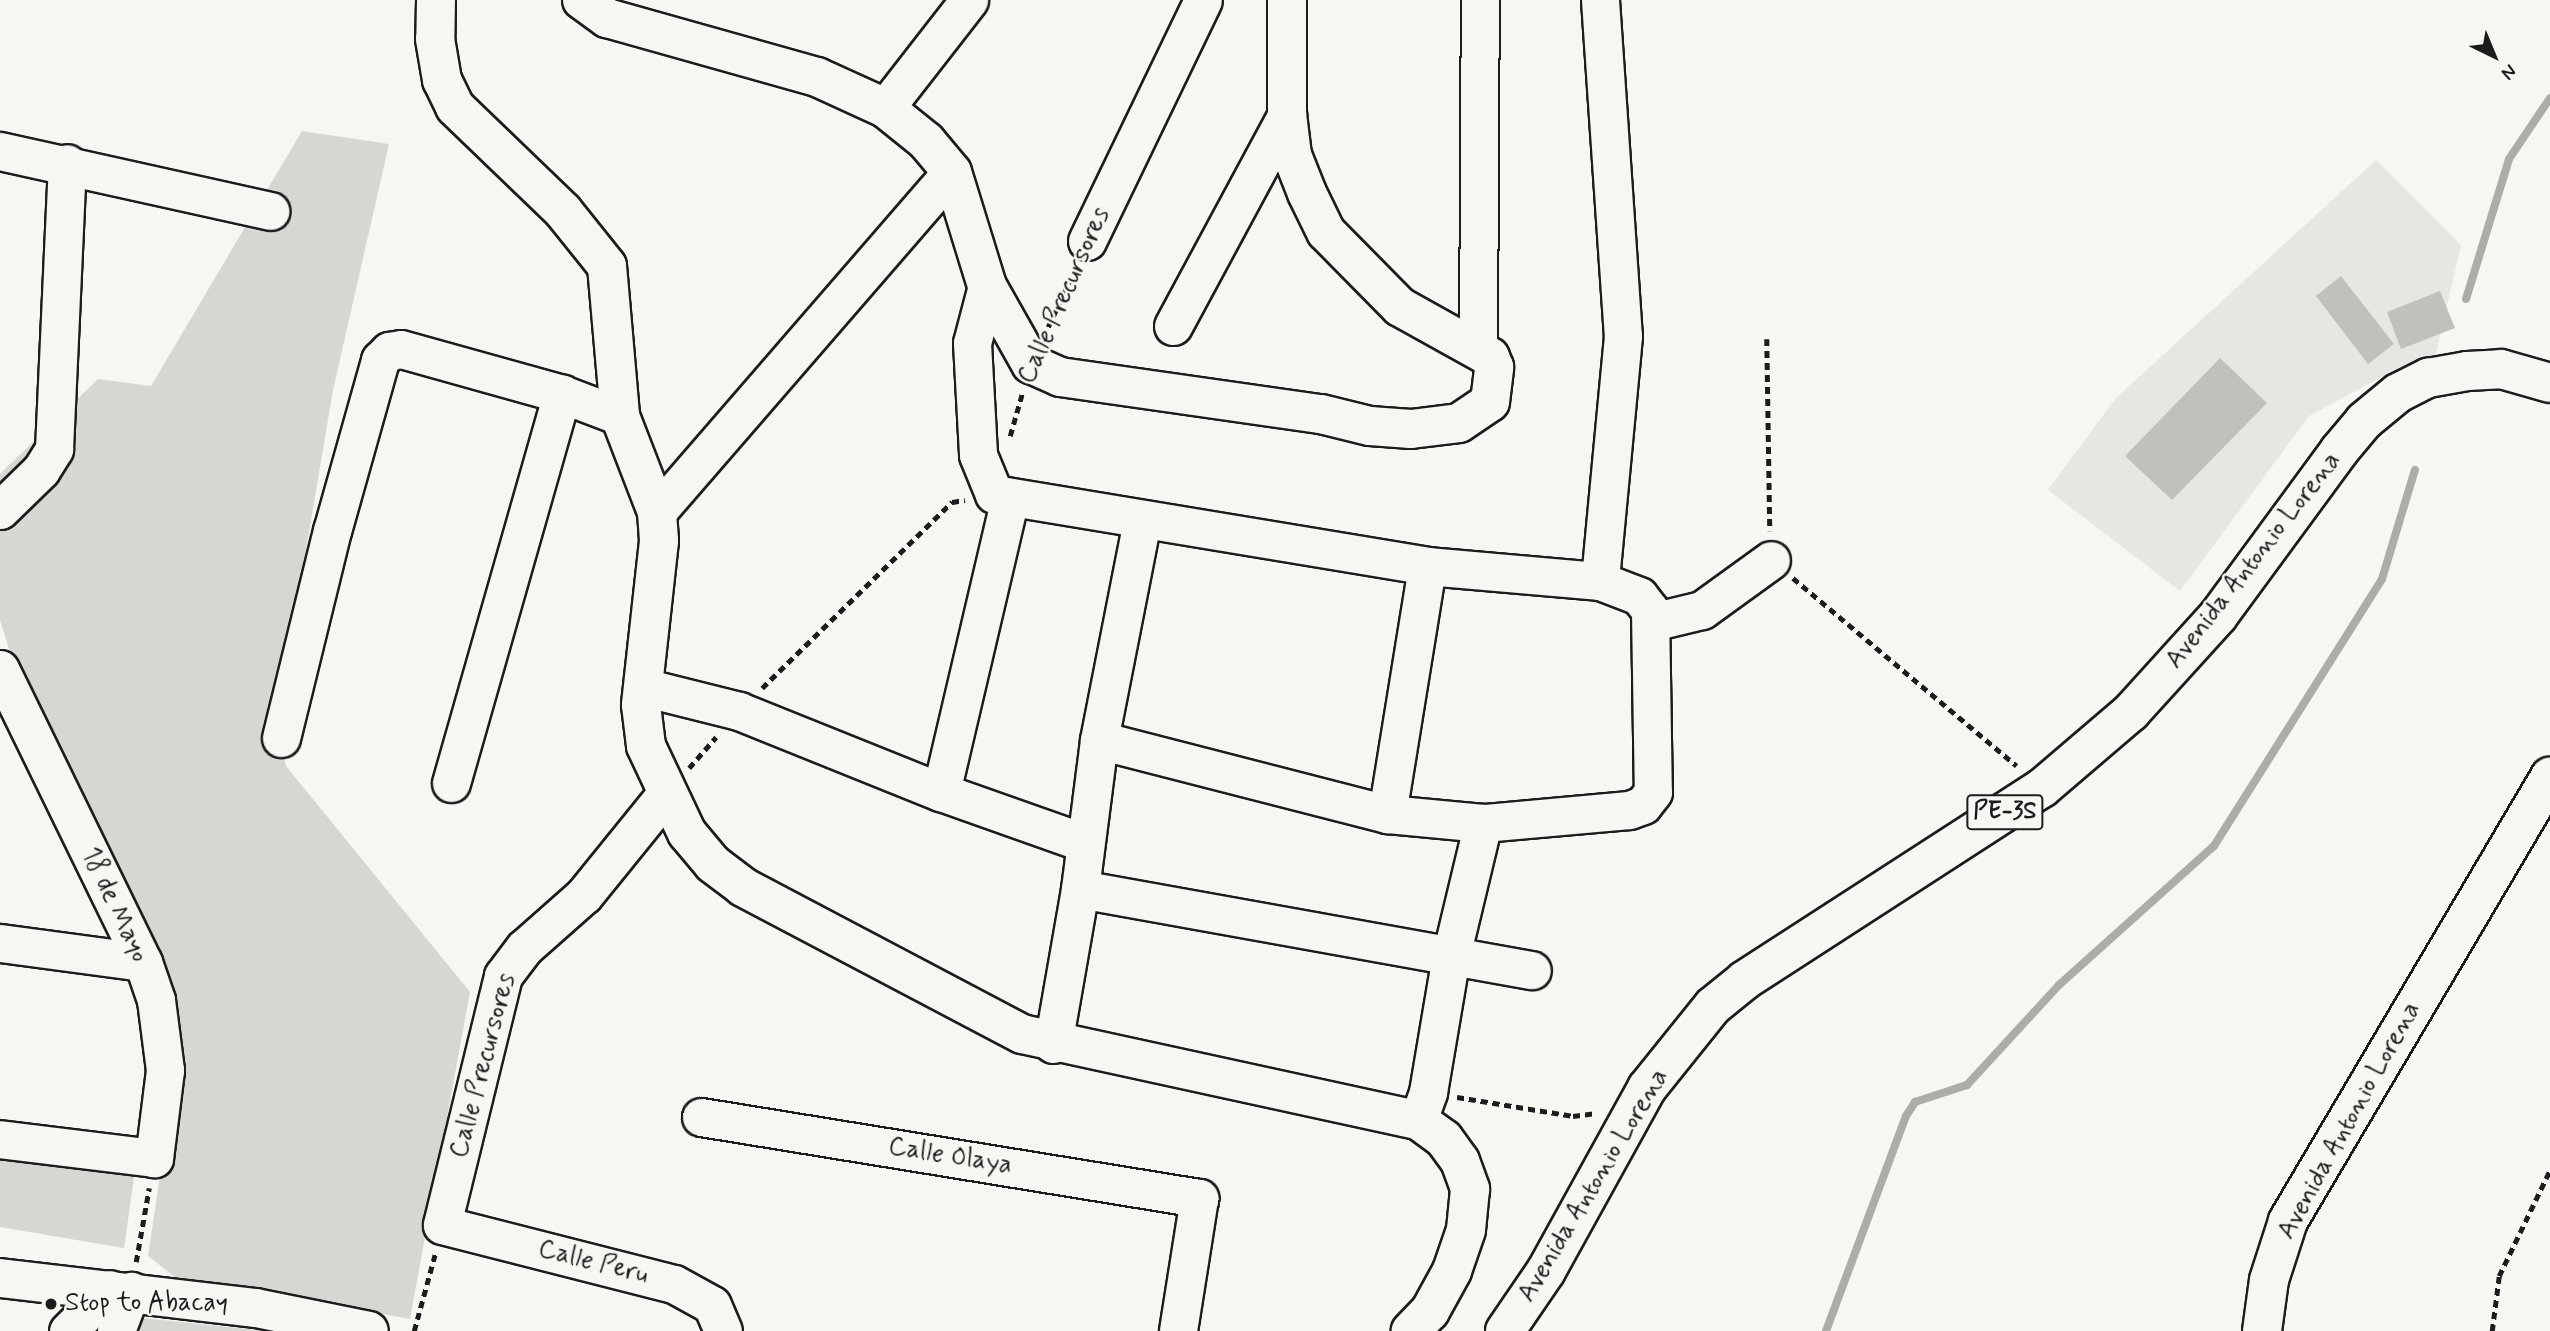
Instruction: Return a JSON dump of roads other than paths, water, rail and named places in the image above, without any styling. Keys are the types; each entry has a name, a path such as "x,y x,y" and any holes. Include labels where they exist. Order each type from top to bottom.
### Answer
{"main road":[{"path":"436,0 435,39 442,80 455,107 563,211 607,266 620,416 657,512 643,687 646,746 665,794 687,833 713,864 743,887 1022,1034 1054,1044 1423,1106 1460,1161 1470,1189 1465,1230 1452,1271 1430,1311 1412,1331"},
{"path":"582,0 607,18 817,77 886,108 926,141 952,172 987,286 1031,364 1060,377 1412,429 1460,423 1490,402 1494,367 1478,348 1400,307 1326,232 1292,155 1287,114 1287,0"},
{"name":"Avenida Antonio Lorena","path":"1506,1331 1546,1271 1635,1109 1677,1048 1713,1006 1745,980 2042,788 2131,712 2184,657 2364,421 2398,393 2428,378 2467,371 2501,369 2550,383"},
{"name":"Avenida Antonio Lorena","path":"2262,1331 2269,1280 2288,1221 2550,776"},
{"path":"0,1278 256,1308 369,1331"}],"street":[{"path":"886,108 969,0"},
{"name":"Calle Precursores","path":"1087,241 1203,0"},
{"path":"1478,348 1480,0"},
{"path":"1600,0 1623,336 1600,581"},
{"path":"1172,326 1287,114"},
{"path":"0,150 270,211"},
{"path":"0,510 41,470 54,449 67,163"},
{"path":"657,512 952,172"},
{"path":"942,792 1002,495 978,455 972,343 987,286"},
{"path":"281,738 380,360 389,351 401,349 562,394 620,416"},
{"path":"451,783 562,394"},
{"path":"1002,495 1142,521 1427,566 1600,581 1639,596 1650,610 1653,792 1643,805 1629,810 1483,823 1387,814 1098,740"},
{"path":"1054,1044 1080,889 1098,740 1142,521"},
{"path":"1652,622 1702,610 1771,560"},
{"path":"1387,814 1427,566"},
{"name":"18 de Mayo","path":"0,668 143,962 156,1000 165,1070 154,1158 0,1139"},
{"path":"643,687 739,711 942,792 1085,843"},
{"name":"Calle Precursores","path":"442,1225 503,976 524,948 584,895 665,794"},
{"path":"1423,1106 1451,956 1483,823"},
{"path":"1080,889 1532,970"},
{"path":"0,943 143,962"},
{"name":"Calle Olaya","path":"701,1117 1199,1198 1178,1331"},
{"name":"Calle Peru","path":"442,1225 674,1284 712,1305 723,1331"},
{"path":"68,1331 120,1290"},
{"path":"116,1331 120,1290"}],"waterway":[{"path":"2466,299 2509,159 2550,98"},
{"path":"1826,1331 1906,1116 1915,1102 1967,1085 2059,985 2214,846 2382,579 2415,470"}],"place":[{"name":"Stop to Abacay","path":"51,1304"}]}
